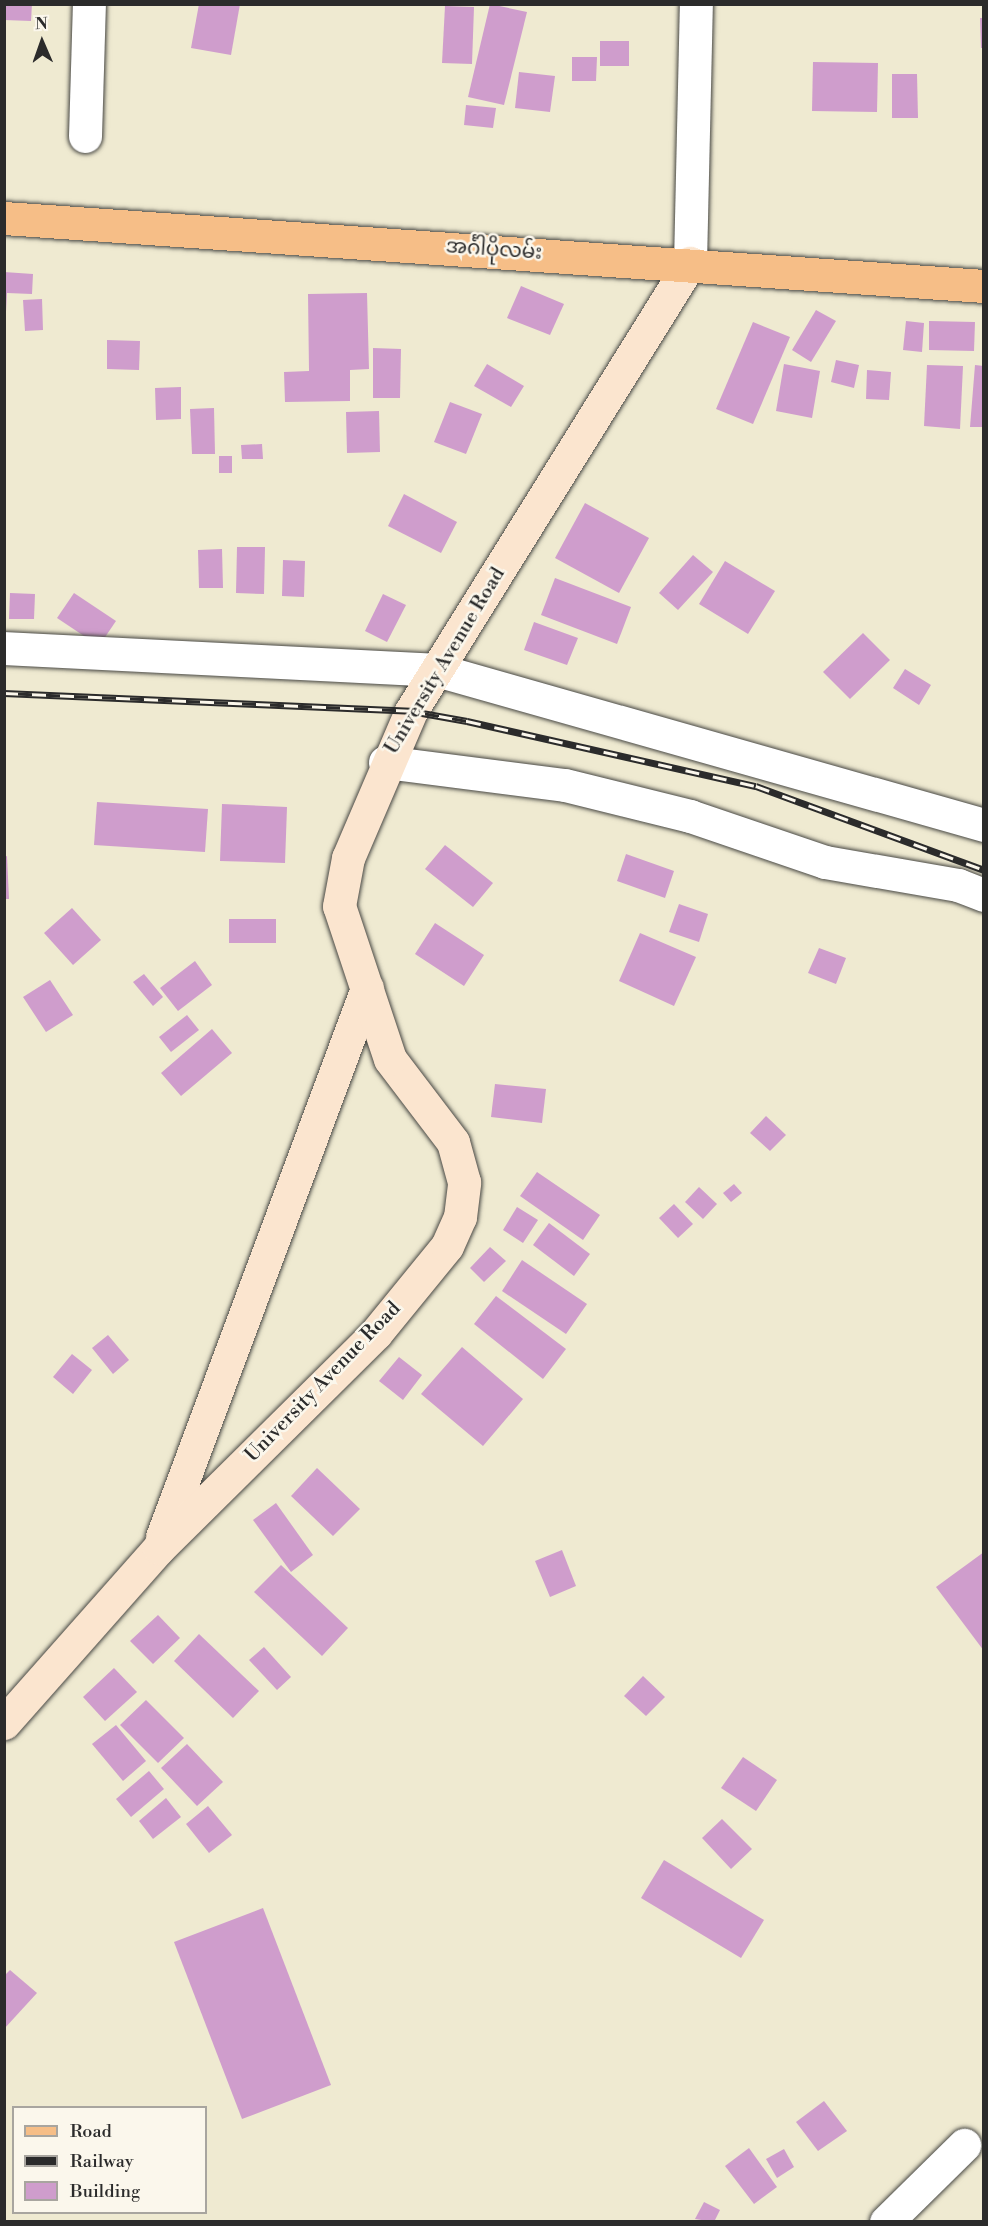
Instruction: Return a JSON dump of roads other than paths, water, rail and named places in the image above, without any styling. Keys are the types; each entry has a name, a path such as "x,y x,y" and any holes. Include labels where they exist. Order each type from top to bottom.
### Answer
{"main road":[{"name":"အင်္ဂါပိုလမ်း","path":"4,218 690,263 984,286"},
{"name":"University Avenue Road","path":"4,1723 159,1548 376,1333 447,1246 460,1217 464,1182 453,1142 390,1059 339,906 348,858 385,762 437,670 690,263"},
{"path":"159,1548 367,988"}],"street":[{"path":"85,136 89,4"},
{"path":"690,263 696,4"},
{"path":"4,648 437,670 984,825"},
{"path":"385,762 565,786 690,816 825,862 958,885 984,895"},
{"path":"886,2222 964,2145"}],"railway":[{"path":"4,693 411,711 467,721 756,786 984,870"}]}
